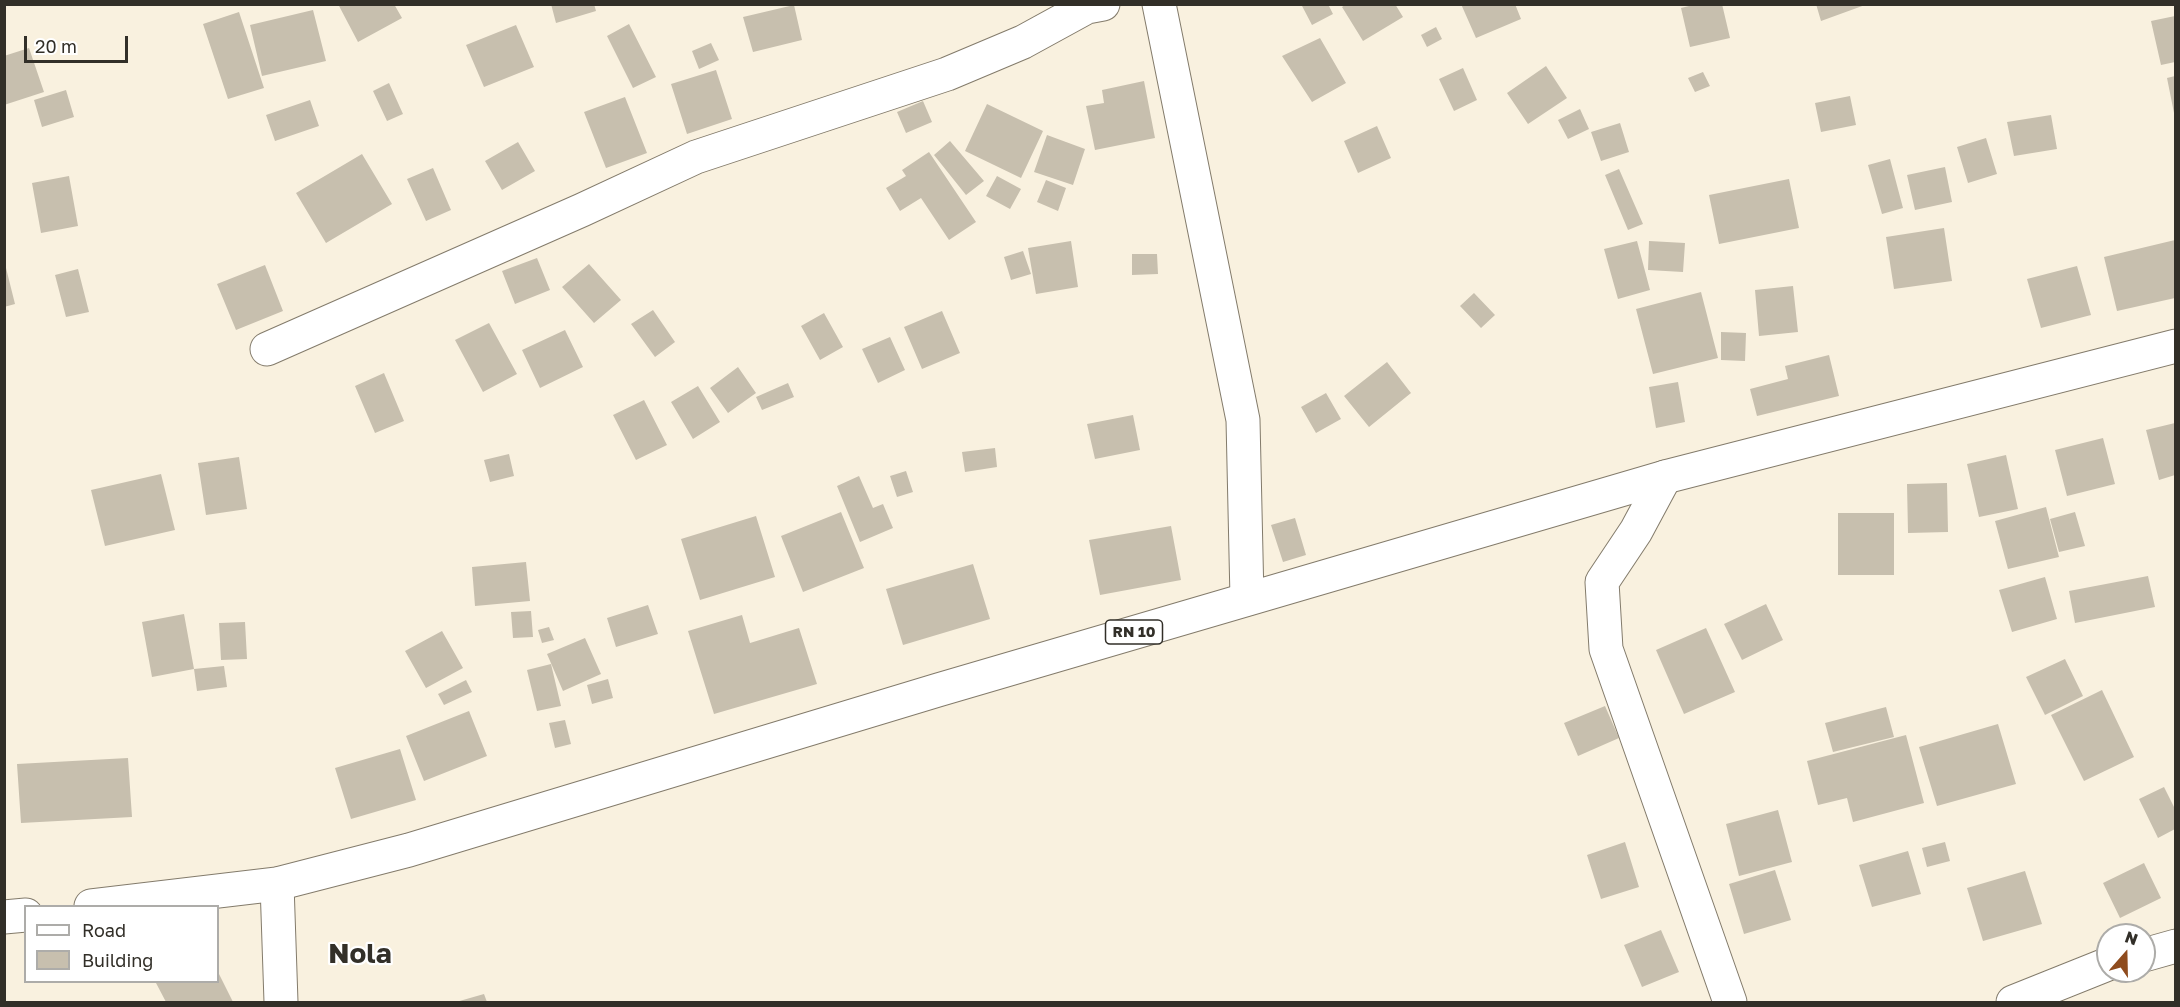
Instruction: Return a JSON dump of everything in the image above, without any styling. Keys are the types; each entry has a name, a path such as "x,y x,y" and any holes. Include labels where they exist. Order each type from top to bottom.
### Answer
{"street":[{"path":"267,349 572,215 696,157 947,74 1023,42 1087,7 1103,4"},
{"path":"1159,4 1243,420 1247,599"},
{"name":"RN 10","path":"99,905 277,884 409,850 1247,599 1665,477 2175,346"},
{"path":"1665,477 1636,531 1602,582 1606,649 1730,1002"},
{"path":"277,884 281,1002"},
{"path":"4,917 24,915"},
{"path":"2156,952 2175,946"},
{"path":"2013,1002 2096,969"}],"building":[{"path":"338,4 394,4 402,18 358,42"},
{"path":"551,4 594,4 596,11 556,23"},
{"path":"1301,4 1328,4 1333,14 1312,25"},
{"path":"1346,4 1395,4 1403,17 1363,41 1342,7"},
{"path":"1461,4 1515,4 1521,19 1476,38"},
{"path":"1697,4 1722,4 1730,38 1690,47 1681,8"},
{"path":"1816,4 1865,4 1865,5 1821,21"},
{"path":"794,5 802,40 753,52 743,17"},
{"path":"313,10 326,61 262,76 250,25"},
{"path":"239,12 264,88 228,99 203,24"},
{"path":"2175,16 2175,62 2161,65 2151,21"},
{"path":"629,24 656,77 633,88 607,36"},
{"path":"516,25 534,67 484,87 466,45"},
{"path":"1436,27 1442,39 1427,47 1421,35"},
{"path":"1320,38 1346,83 1312,102 1282,56"},
{"path":"711,43 719,60 699,69 692,51"},
{"path":"29,48 44,92 4,105 4,56"},
{"path":"1546,66 1567,98 1528,124 1507,93"},
{"path":"1463,68 1477,100 1454,111 1439,79"},
{"path":"716,70 732,119 687,134 671,84"},
{"path":"1703,72 1710,86 1695,92 1688,78"},
{"path":"2175,76 2175,113 2174,113 2167,78"},
{"path":"1144,81 1155,138 1095,150 1086,106 1104,103 1102,90"},
{"path":"389,83 403,114 387,121 373,91"},
{"path":"66,90 74,117 42,127 34,100"},
{"path":"1850,96 1856,125 1821,132 1815,103"},
{"path":"625,97 647,153 606,168 584,112"},
{"path":"310,100 319,126 275,141 266,115"},
{"path":"923,101 932,122 906,133 897,112"},
{"path":"987,104 1043,131 1021,178 965,151"},
{"path":"1580,109 1589,129 1568,139 1558,120"},
{"path":"2051,115 2057,149 2014,156 2007,122"},
{"path":"1620,123 1629,152 1601,161 1591,132"},
{"path":"1377,126 1391,158 1358,173 1344,141"},
{"path":"1047,135 1085,149 1073,185 1034,172"},
{"path":"1986,138 1997,174 1968,183 1957,147"},
{"path":"950,141 984,181 966,195 934,155"},
{"path":"518,142 535,171 502,190 485,161"},
{"path":"929,152 976,222 949,240 921,198 900,211 886,188 906,176 902,170"},
{"path":"362,154 392,204 326,243 296,193"},
{"path":"1890,159 1903,208 1882,214 1868,165"},
{"path":"1945,167 1952,202 1915,210 1907,175"},
{"path":"433,168 451,210 426,221 407,179"},
{"path":"1619,169 1643,224 1628,230 1605,175"},
{"path":"69,176 78,226 41,233 32,183"},
{"path":"997,176 1021,189 1010,209 986,196"},
{"path":"1789,179 1799,228 1719,244 1709,195"},
{"path":"1046,180 1066,188 1058,211 1037,202"},
{"path":"1944,228 1952,281 1894,289 1886,237"},
{"path":"2175,240 2175,298 2117,311 2104,257"},
{"path":"1071,241 1078,287 1036,294 1028,248"},
{"path":"1637,241 1650,290 1618,299 1604,249"},
{"path":"1649,241 1685,243 1683,272 1648,270"},
{"path":"1023,251 1031,274 1011,280 1004,257"},
{"path":"1132,254 1157,254 1158,274 1132,275"},
{"path":"537,258 550,290 515,304 502,271"},
{"path":"589,264 621,300 594,323 562,287"},
{"path":"4,265 15,304 4,307"},
{"path":"265,265 283,311 236,330 217,284"},
{"path":"2077,266 2091,315 2041,328 2027,279"},
{"path":"78,269 89,312 66,317 55,275"},
{"path":"1793,286 1798,332 1759,336 1755,290"},
{"path":"1701,292 1718,358 1653,374 1636,309"},
{"path":"1474,293 1495,315 1481,328 1460,306"},
{"path":"653,310 675,342 655,357 631,324"},
{"path":"942,311 960,353 922,369 904,327"},
{"path":"824,313 843,347 820,360 801,326"},
{"path":"489,323 517,374 483,392 455,340"},
{"path":"565,330 583,367 540,388 522,350"},
{"path":"1721,332 1746,333 1745,361 1721,360"},
{"path":"890,337 905,370 878,383 862,349"},
{"path":"1829,355 1839,396 1757,416 1750,389 1788,379 1785,366"},
{"path":"1387,362 1411,393 1369,427 1344,396"},
{"path":"738,367 756,393 728,413 710,388"},
{"path":"384,373 404,421 375,433 355,386"},
{"path":"1678,382 1685,422 1656,428 1649,387"},
{"path":"788,383 794,397 762,410 756,397"},
{"path":"698,386 720,422 693,439 671,402"},
{"path":"1326,393 1341,419 1316,433 1301,407"},
{"path":"644,400 667,445 636,460 613,415"},
{"path":"1133,415 1140,450 1095,459 1087,424"},
{"path":"2175,423 2175,475 2159,480 2146,430"},
{"path":"2103,438 2115,484 2067,496 2055,450"},
{"path":"995,448 997,467 965,472 962,452"},
{"path":"509,454 514,476 490,482 484,460"},
{"path":"2006,455 2018,509 1979,517 1967,464"},
{"path":"239,457 247,509 206,515 198,463"},
{"path":"906,471 913,492 897,497 890,476"},
{"path":"161,474 175,530 105,546 91,490"},
{"path":"859,476 873,508 883,504 893,528 860,542 837,486"},
{"path":"1947,483 1948,532 1908,533 1907,484"},
{"path":"2046,507 2059,557 2008,569 1995,521"},
{"path":"841,512 864,568 803,592 781,536"},
{"path":"2075,512 2085,546 2059,552 2050,519"},
{"path":"1838,513 1894,513 1894,575 1838,575"},
{"path":"756,516 775,577 700,600 681,539"},
{"path":"1295,518 1306,555 1283,562 1271,525"},
{"path":"1171,526 1181,580 1100,595 1089,540"},
{"path":"526,562 530,601 475,606 472,567"},
{"path":"973,564 990,619 903,645 886,589"},
{"path":"2148,576 2155,607 2075,623 2069,591"},
{"path":"2045,577 2057,619 2012,632 1999,590"},
{"path":"1766,604 1783,640 1742,660 1724,624"},
{"path":"648,605 658,634 616,647 607,618"},
{"path":"531,611 533,637 513,638 511,612"},
{"path":"184,614 194,669 152,677 142,622"},
{"path":"742,615 750,643 799,628 817,684 714,714 688,631"},
{"path":"245,622 247,659 221,660 219,623"},
{"path":"549,627 554,640 542,643 538,630"},
{"path":"1706,628 1735,692 1684,714 1656,650"},
{"path":"442,631 463,668 426,688 405,651"},
{"path":"585,638 601,674 563,691 547,654"},
{"path":"2065,659 2083,696 2045,715 2026,677"},
{"path":"551,664 561,706 537,711 527,670"},
{"path":"224,666 227,687 197,691 194,669"},
{"path":"608,679 613,698 592,704 587,685"},
{"path":"466,680 472,692 444,705 438,694"},
{"path":"2102,690 2134,757 2084,781 2051,715"},
{"path":"1605,706 1619,738 1578,756 1564,723"},
{"path":"1886,707 1894,737 1833,752 1825,723"},
{"path":"469,711 487,756 424,781 406,736"},
{"path":"565,720 571,744 555,748 549,723"},
{"path":"1998,724 2016,784 1937,806 1919,747"},
{"path":"1906,735 1924,803 1853,822 1847,798 1818,805 1807,761"},
{"path":"400,749 416,800 351,819 335,768"},
{"path":"128,758 132,817 21,823 17,764"},
{"path":"2164,787 2175,809 2175,829 2158,838 2139,799"},
{"path":"1778,810 1792,862 1739,876 1726,824"},
{"path":"1625,842 1639,887 1601,899 1587,855"},
{"path":"1945,842 1950,861 1927,867 1922,848"},
{"path":"1908,851 1921,894 1872,907 1859,865"},
{"path":"2144,863 2161,898 2120,918 2103,883"},
{"path":"1775,870 1791,920 1744,934 1729,884"},
{"path":"2025,871 2042,924 1983,941 1967,888"},
{"path":"1661,930 1679,972 1642,987 1624,945"},
{"path":"219,974 233,1002 166,1002 156,983 219,983"},
{"path":"484,994 487,1002 456,1002"}],"district":[{"name":"Nola","path":"360,954"}]}
